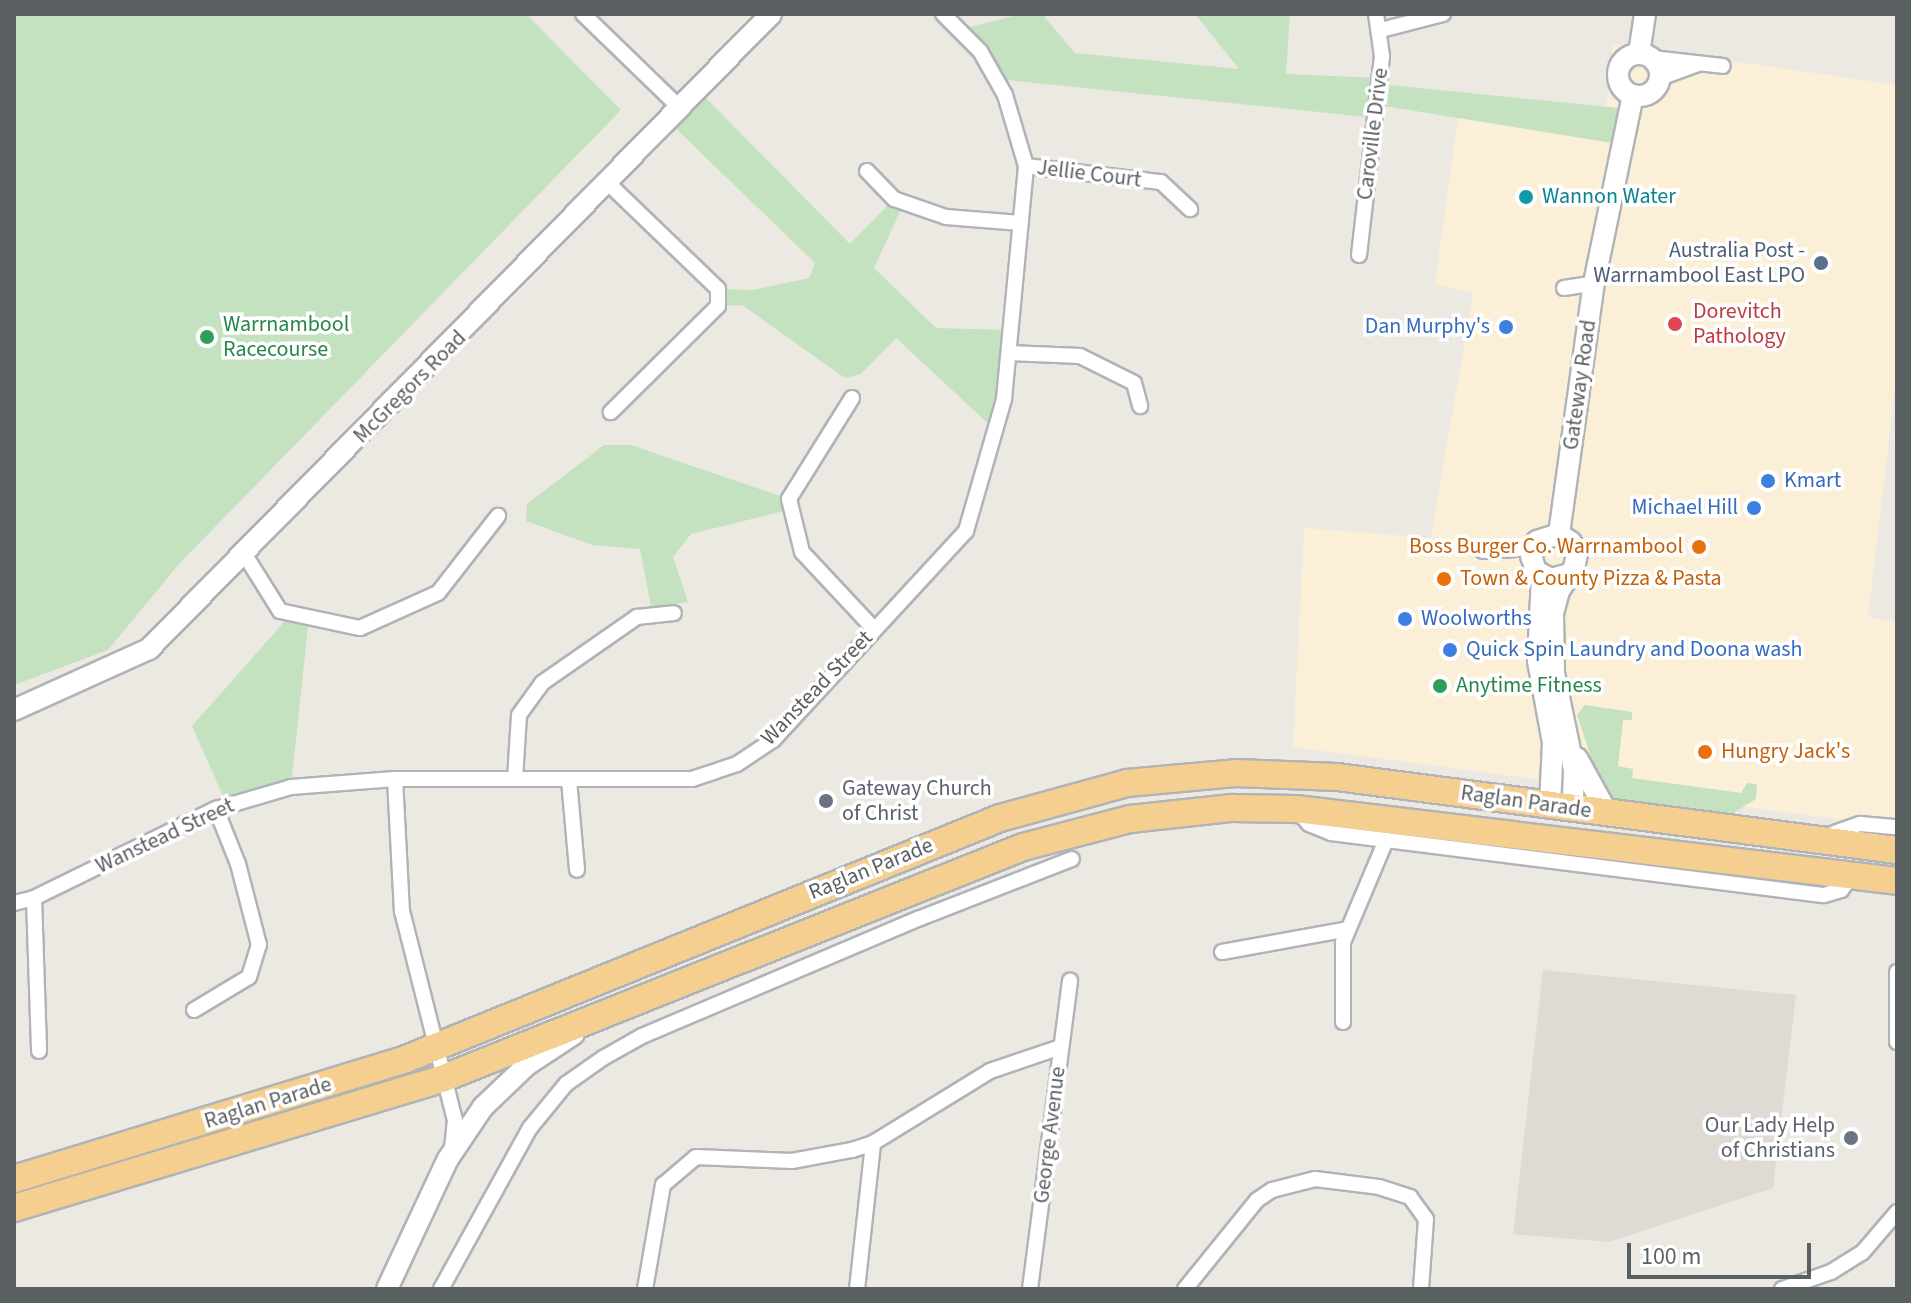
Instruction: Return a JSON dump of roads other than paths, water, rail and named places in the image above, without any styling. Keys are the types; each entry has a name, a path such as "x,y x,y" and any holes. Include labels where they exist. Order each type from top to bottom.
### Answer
{"highway":[{"name":"Raglan Parade","path":"14,1179 332,1083 436,1046 892,860 1050,801 1182,776 1288,773 1897,850"},
{"name":"Raglan Parade","path":"14,1208 444,1078 646,1000 1023,847 1130,819 1232,808 1296,809 1897,881"},
{"path":"892,860 907,893"}],"street":[{"path":"583,14 681,109"},
{"name":"McGregors Road","path":"14,710 149,649 609,184 771,14"},
{"name":"Wanstead Street","path":"14,903 34,898 216,809 291,787 395,779 692,779 737,764 773,740 966,531 1004,399 1026,166 1005,95 980,51 943,14"},
{"name":"Caroville Drive","path":"1359,255 1379,98 1381,30 1376,14"},
{"path":"1381,30 1443,14"},
{"path":"1645,14 1645,56 1660,78"},
{"path":"1706,62 1660,78 1652,91 1633,95 1620,83 1618,72 1628,57 1645,56 1706,62 1723,66"},
{"name":"Gateway Road","path":"1559,534 1593,292 1633,95"},
{"name":"Jellie Court","path":"1026,166 1161,182 1190,209"},
{"path":"867,171 889,198 946,217 1021,223"},
{"path":"609,184 718,289 718,297 705,323 611,412"},
{"path":"1009,353 1080,356 1134,383 1140,406"},
{"path":"852,398 789,499 802,552 874,629"},
{"path":"245,555 280,611 360,628 438,593 498,516"},
{"path":"1559,534 1571,542 1577,554 1553,614 1553,645 1570,744 1558,838 1562,806 1538,661 1536,563 1544,536 1559,534"},
{"path":"1483,551 1511,552 1569,574"},
{"path":"515,779 519,715 542,683 637,617 674,613"},
{"path":"1570,744 1608,814"},
{"path":"395,779 402,911 416,982 455,1120 448,1159"},
{"path":"569,780 577,870"},
{"path":"194,1010 249,977 259,945 238,864 216,809"},
{"path":"1296,809 1321,830 1824,895 1841,890 1852,876"},
{"name":"Raglan Parade","path":"1813,839 1860,824 1897,827"},
{"path":"1343,1022 1342,956 1348,929 1386,840"},
{"path":"441,1289 530,1128 566,1084 642,1036 918,919 1072,859"},
{"name":"Raglan Parade","path":"907,893 918,919"},
{"path":"34,898 39,1051"},
{"path":"1222,952 1348,929"},
{"path":"1897,972 1897,1042"},
{"name":"George Avenue","path":"1030,1289 1070,981"},
{"path":"387,1289 448,1159 483,1107 527,1065 573,1034 646,1000"},
{"path":"645,1289 663,1185 696,1157 792,1161 873,1143 972,1081 1061,1047"},
{"path":"857,1289 873,1143"},
{"path":"1185,1289 1257,1200 1272,1190 1315,1179 1389,1188 1410,1197 1426,1219 1421,1289"},
{"path":"1782,1289 1831,1272 1862,1253 1895,1222"}],"place":[{"name":"Wannon Water","path":"1526,197"},
{"name":"Australia Post - Warrnambool East LPO","path":"1821,263"},
{"name":"Dorevitch Pathology","path":"1675,324"},
{"name":"Dan Murphy's","path":"1506,327"},
{"name":"Warrnambool Racecourse","path":"207,337"},
{"name":"Kmart","path":"1768,481"},
{"name":"Michael Hill","path":"1754,508"},
{"name":"Boss Burger Co. Warrnambool","path":"1699,547"},
{"name":"Town & County Pizza & Pasta","path":"1444,579"},
{"name":"Woolworths","path":"1405,619"},
{"name":"Quick Spin Laundry and Doona wash","path":"1450,650"},
{"name":"Anytime Fitness","path":"1440,686"},
{"name":"Hungry Jack's","path":"1705,752"},
{"name":"Gateway Church of Christ","path":"826,801"},
{"name":"Our Lady Help of Christians","path":"1851,1138"}]}
